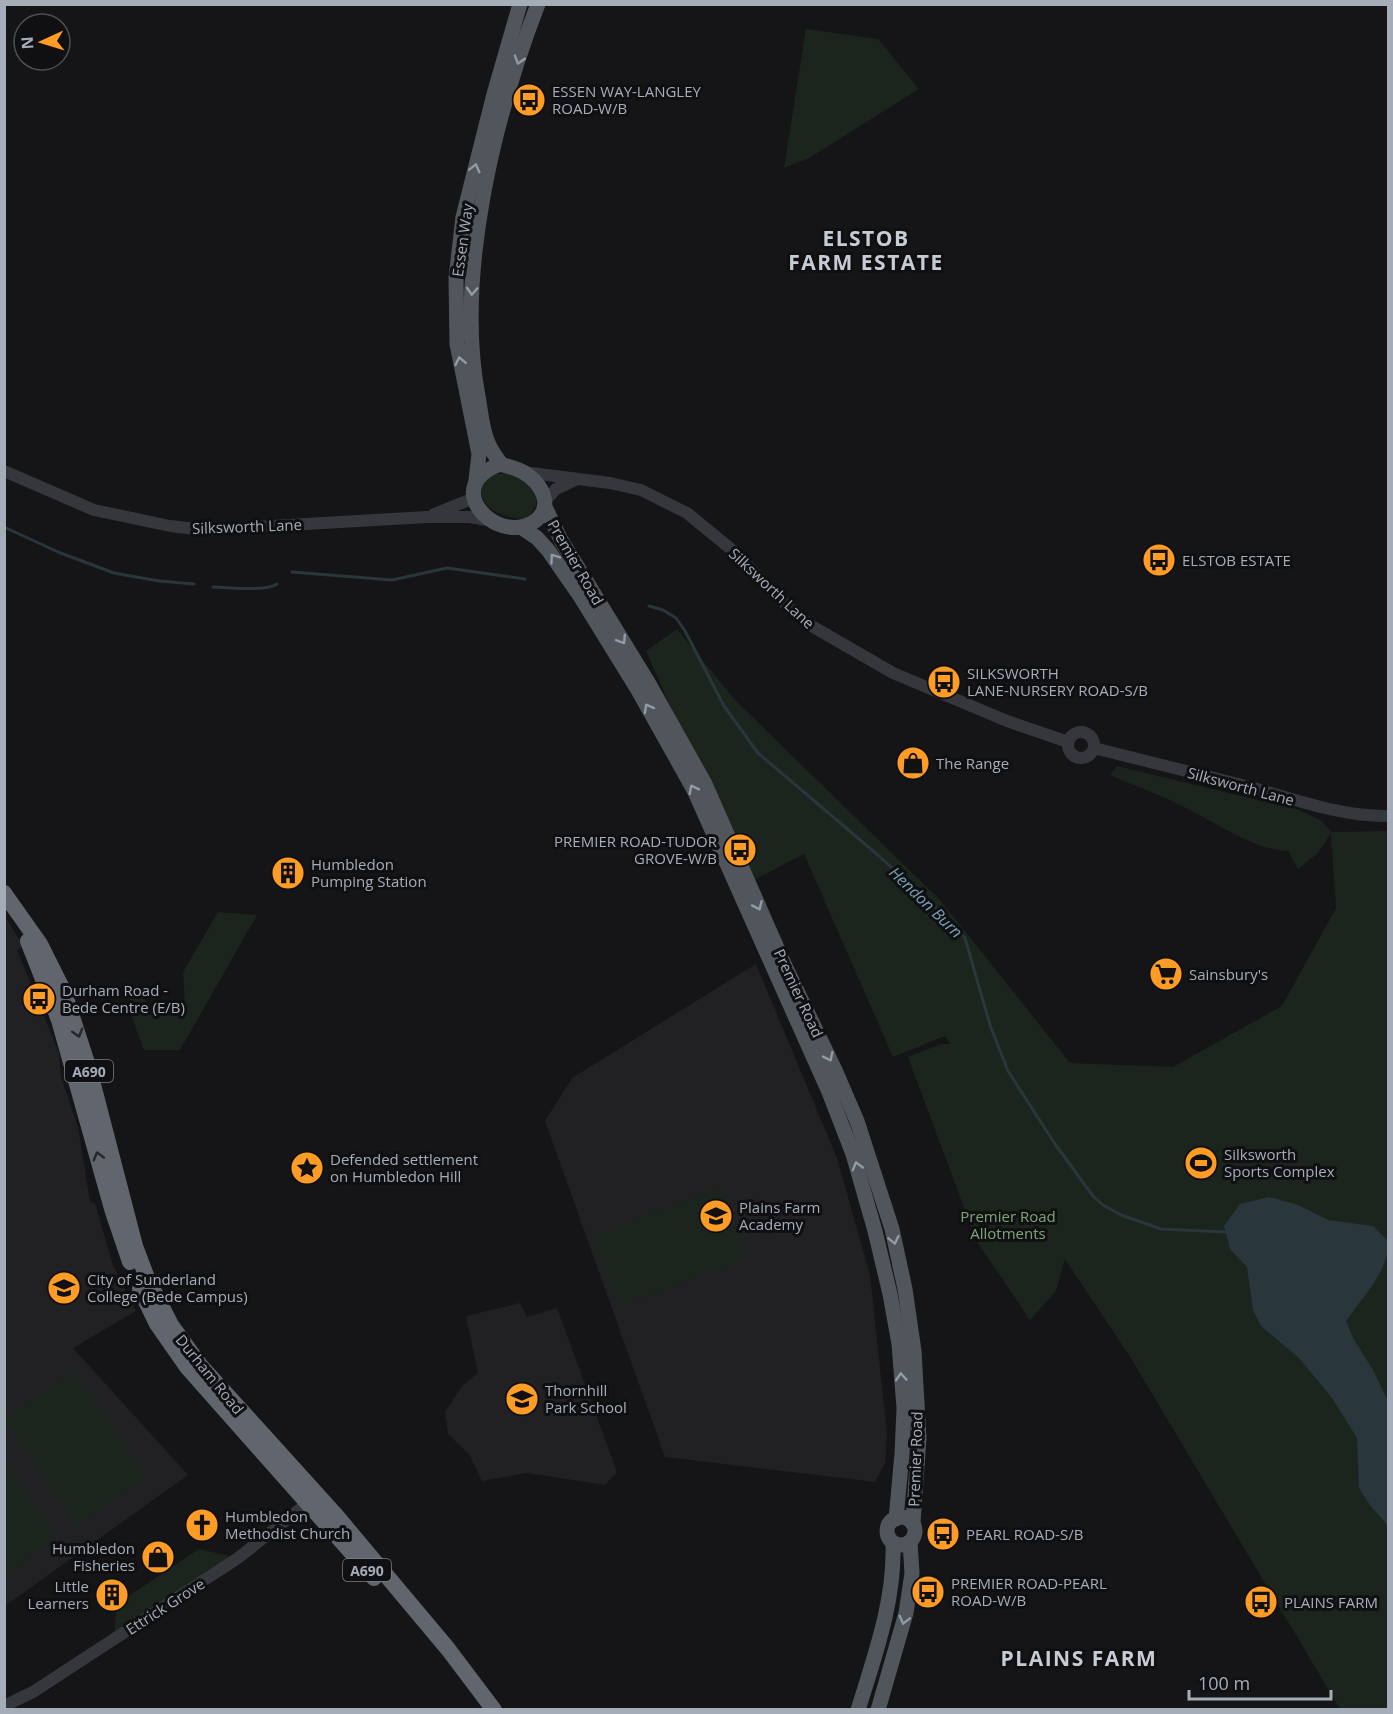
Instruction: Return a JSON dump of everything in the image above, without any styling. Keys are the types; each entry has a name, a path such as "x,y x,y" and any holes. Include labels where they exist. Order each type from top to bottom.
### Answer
{"highway":[{"name":"Durham Road","path":"9,900 59,1020 124,1249 157,1324 187,1367 313,1499 441,1640 494,1710"},
{"name":"Durham Road","path":"313,1499 480,1710"}],"main road":[{"name":"Essen Way","path":"476,480 479,454 456,344 456,278 463,217 494,94 520,4"},
{"name":"Essen Way","path":"501,464 489,444 474,377 471,335 473,275 487,179 504,109 538,4"},
{"path":"497,522 482,515 472,489 476,480 490,468 501,464"},
{"name":"Premier Road","path":"501,464 523,472 540,487 561,540 654,692 705,784 857,1121 892,1229 905,1289 914,1351 919,1438 912,1522"},
{"name":"Premier Road","path":"497,522 521,527 532,523 539,517 545,503"},
{"name":"Premier Road","path":"521,527 537,538 548,550 580,596 638,690 694,790 829,1092 849,1144 875,1231 899,1344 904,1408 896,1519"},
{"path":"878,1710 906,1613 912,1573 910,1542 916,1533 912,1522 903,1519 891,1520 886,1530 889,1540 901,1544 910,1542"},
{"path":"858,1710 888,1603 894,1569 893,1543"}],"street":[{"name":"Silksworth Lane","path":"4,471 94,510 170,526 204,530 427,517 469,517 497,522"},
{"name":"Silksworth Lane","path":"523,472 610,483 641,490 687,513 731,549 782,601 810,625 875,664 1007,721 1068,742"},
{"path":"545,503 556,489 577,479"},
{"name":"Silksworth Lane","path":"427,517 474,498"},
{"name":"Silksworth Lane","path":"1085,731 1092,736 1094,748 1086,757 1078,758 1071,753 1068,742 1072,734 1085,731"},
{"name":"Silksworth Lane","path":"1094,748 1249,786 1295,801 1364,816 1389,816"},
{"name":"Ettrick Grove","path":"4,1706 33,1692 238,1558 313,1499"}],"shaded area":[{"name":"City of Sunderland College (Bede Campus)","path":"4,915 24,947 17,950 59,1053 61,1077 78,1127 90,1202 95,1203 113,1266 136,1311 73,1348 188,1475 5,1606"},
{"name":"Plains Farm Academy","path":"756,964 837,1158 870,1275 887,1434 885,1463 875,1482 665,1457 545,1121 572,1078"},
{"path":"1269,1197 1298,1205 1328,1220 1373,1226 1388,1241 1384,1263 1379,1274 1346,1321 1388,1401 1388,1526 1359,1488 1357,1438 1332,1398 1299,1358 1261,1326 1253,1310 1247,1267 1230,1249 1224,1226 1240,1204"},
{"name":"Thornhill Park School","path":"520,1303 527,1317 557,1308 617,1472 605,1485 527,1473 482,1481 469,1454 448,1434 445,1412 463,1385 478,1373 466,1316"}],"green space":[{"path":"806,29 878,39 919,89 809,158 784,168"},
{"path":"493,474 517,477 530,485 534,491 536,505 526,519 500,514 487,505 481,491 482,482"},
{"name":"Silksworth Sports Complex","path":"677,629 735,700 941,901 1070,1063 1173,1067 1282,1006 1336,908 1331,833 1318,853 1298,869 1288,851 1246,840 1170,800 1110,775 1117,766 1299,810 1322,821 1331,832 1388,831 1388,1709 1340,1709 1129,1355 1065,1259 1056,1291 1030,1320 976,1240 908,1057 941,1044 950,1044 945,1036 893,1057 804,854 748,883 646,651"},
{"path":"218,912 257,915 180,1050 144,1050 127,1004 137,983 154,1018 185,1004 183,972"},
{"path":"721,1188 747,1259 618,1306 592,1235"},
{"path":"76,1371 147,1477 76,1525 5,1419"},
{"path":"4,1461 57,1539 5,1574 4,1574"},
{"path":"199,1549 238,1558 114,1639 117,1604"}],"waterway":[{"name":"Hendon Burn","path":"4,527 58,552 114,573 194,584"},
{"name":"Hendon Burn","path":"292,572 392,580 447,568 525,579"},
{"name":"Hendon Burn","path":"213,587 264,588 277,584"},
{"name":"Hendon Burn","path":"649,606 663,610 676,618 724,706 758,753 879,856 965,938 990,1025 1008,1071 1055,1144 1093,1196 1103,1205 1121,1215 1161,1229 1225,1232"}],"place":[{"name":"ESSEN WAY-LANGLEY ROAD-W/B","path":"529,100"},
{"name":"ELSTOB ESTATE","path":"1159,560"},
{"name":"SILKSWORTH LANE-NURSERY ROAD-S/B","path":"944,682"},
{"name":"The Range","path":"913,763"},
{"name":"PREMIER ROAD-TUDOR GROVE-W/B","path":"740,850"},
{"name":"Humbledon Pumping Station","path":"288,873"},
{"name":"Sainsbury's","path":"1166,974"},
{"name":"Durham Road - Bede Centre (E/B)","path":"39,999"},
{"name":"Silksworth Sports Complex","path":"1201,1163"},
{"name":"Defended settlement on Humbledon Hill","path":"307,1168"},
{"name":"Plains Farm Academy","path":"716,1216"},
{"name":"City of Sunderland College (Bede Campus)","path":"64,1288"},
{"name":"Thornhill Park School","path":"522,1399"},
{"name":"Humbledon Methodist Church","path":"202,1525"},
{"name":"PEARL ROAD-S/B","path":"943,1534"},
{"name":"Humbledon Fisheries","path":"158,1557"},
{"name":"PREMIER ROAD-PEARL ROAD-W/B","path":"928,1592"},
{"name":"Little Learners","path":"112,1595"},
{"name":"PLAINS FARM","path":"1261,1602"}],"district":[{"name":"ELSTOB FARM ESTATE","path":"866,250"},
{"name":"PLAINS FARM","path":"1079,1658"}],"park label":[{"name":"Premier Road Allotments","path":"1008,1224"}]}
